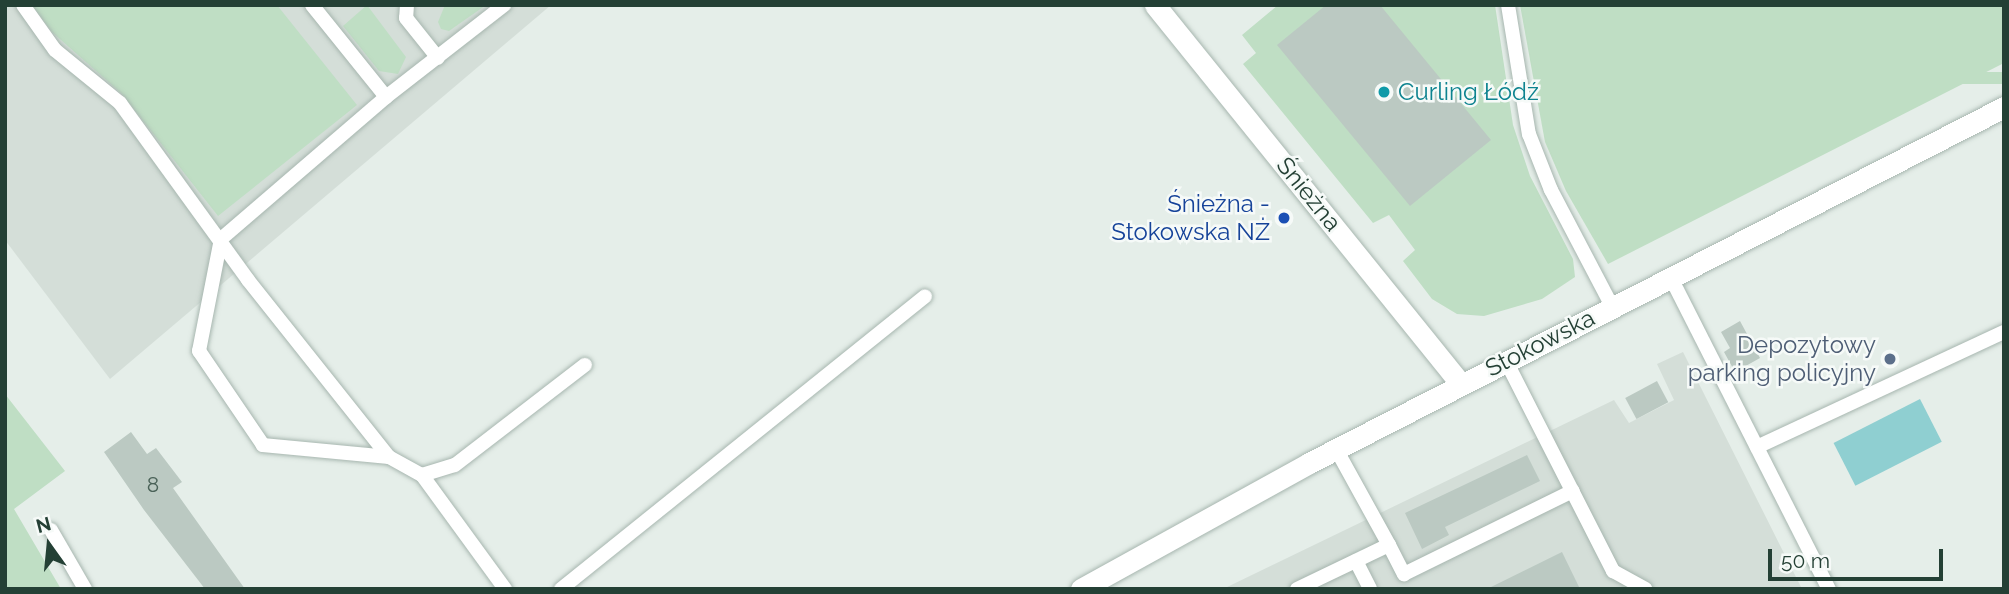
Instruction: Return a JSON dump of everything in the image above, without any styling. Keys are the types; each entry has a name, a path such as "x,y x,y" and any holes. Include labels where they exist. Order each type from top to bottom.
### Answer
{"street":[{"name":"Śnieżna","path":"1155,5 1461,384"},
{"name":"Stokowska","path":"1081,589 1118,580 1336,449 2004,107"}],"lane":[{"path":"23,5 55,50 120,103 221,239 248,280 389,457 422,475 505,589"},
{"path":"312,5 386,97"},
{"path":"407,5 406,18 438,58"},
{"path":"389,457 263,445 199,351 221,239 386,97 503,5"},
{"path":"1508,5 1529,134 1551,190 1612,306"},
{"path":"1670,276 1829,589"},
{"path":"561,589 925,296"},
{"path":"1757,447 2004,332"},
{"path":"1506,361 1614,571 1645,589"},
{"path":"422,475 456,465 584,365"},
{"path":"1336,449 1404,574 1573,491"},
{"path":"51,530 85,589"},
{"path":"1297,589 1389,545"},
{"path":"1356,561 1370,589"}],"shaded area":[{"path":"5,5 551,5 110,379 5,240"},
{"path":"1683,352 1802,589 1223,589 1614,400 1629,423 1674,400 1657,364"}],"green space":[{"path":"32,5 277,5 357,105 218,216 122,94 52,32"},
{"path":"367,5 406,57 398,74 379,71 343,26"},
{"path":"445,5 486,5 449,31 441,29 438,22"},
{"path":"1278,5 1495,5 1513,125 1530,176 1573,259 1575,277 1542,299 1484,316 1457,314 1432,299 1403,261 1415,250 1389,215 1373,223 1243,64 1256,53 1242,35"},
{"path":"1520,5 2004,5 2004,63 1608,264 1566,191 1545,142"},
{"path":"1571,72 2004,72 2004,84 1571,84"},
{"path":"5,394 65,471 14,509 61,589 5,589"}],"water":[{"path":"1920,399 1942,442 1855,486 1834,443"}],"building":[{"name":"Curling Łódź","path":"1326,5 1380,5 1491,140 1410,206 1277,45"},
{"path":"1740,321 1760,358 1735,372 1724,352 1730,348 1721,332"},
{"path":"1657,381 1668,402 1636,419 1625,398"},
{"path":"131,432 147,454 156,448 182,482 173,488 245,589 205,589 144,510 104,452"},
{"path":"1527,455 1540,481 1445,527 1449,535 1422,549 1405,513"},
{"path":"1562,552 1580,589 1487,589"}],"place":[{"name":"Curling Łódź","path":"1384,92"},
{"name":"Śnieżna - Stokowska NŻ","path":"1284,218"},
{"name":"Depozytowy parking policyjny","path":"1890,359"}]}
